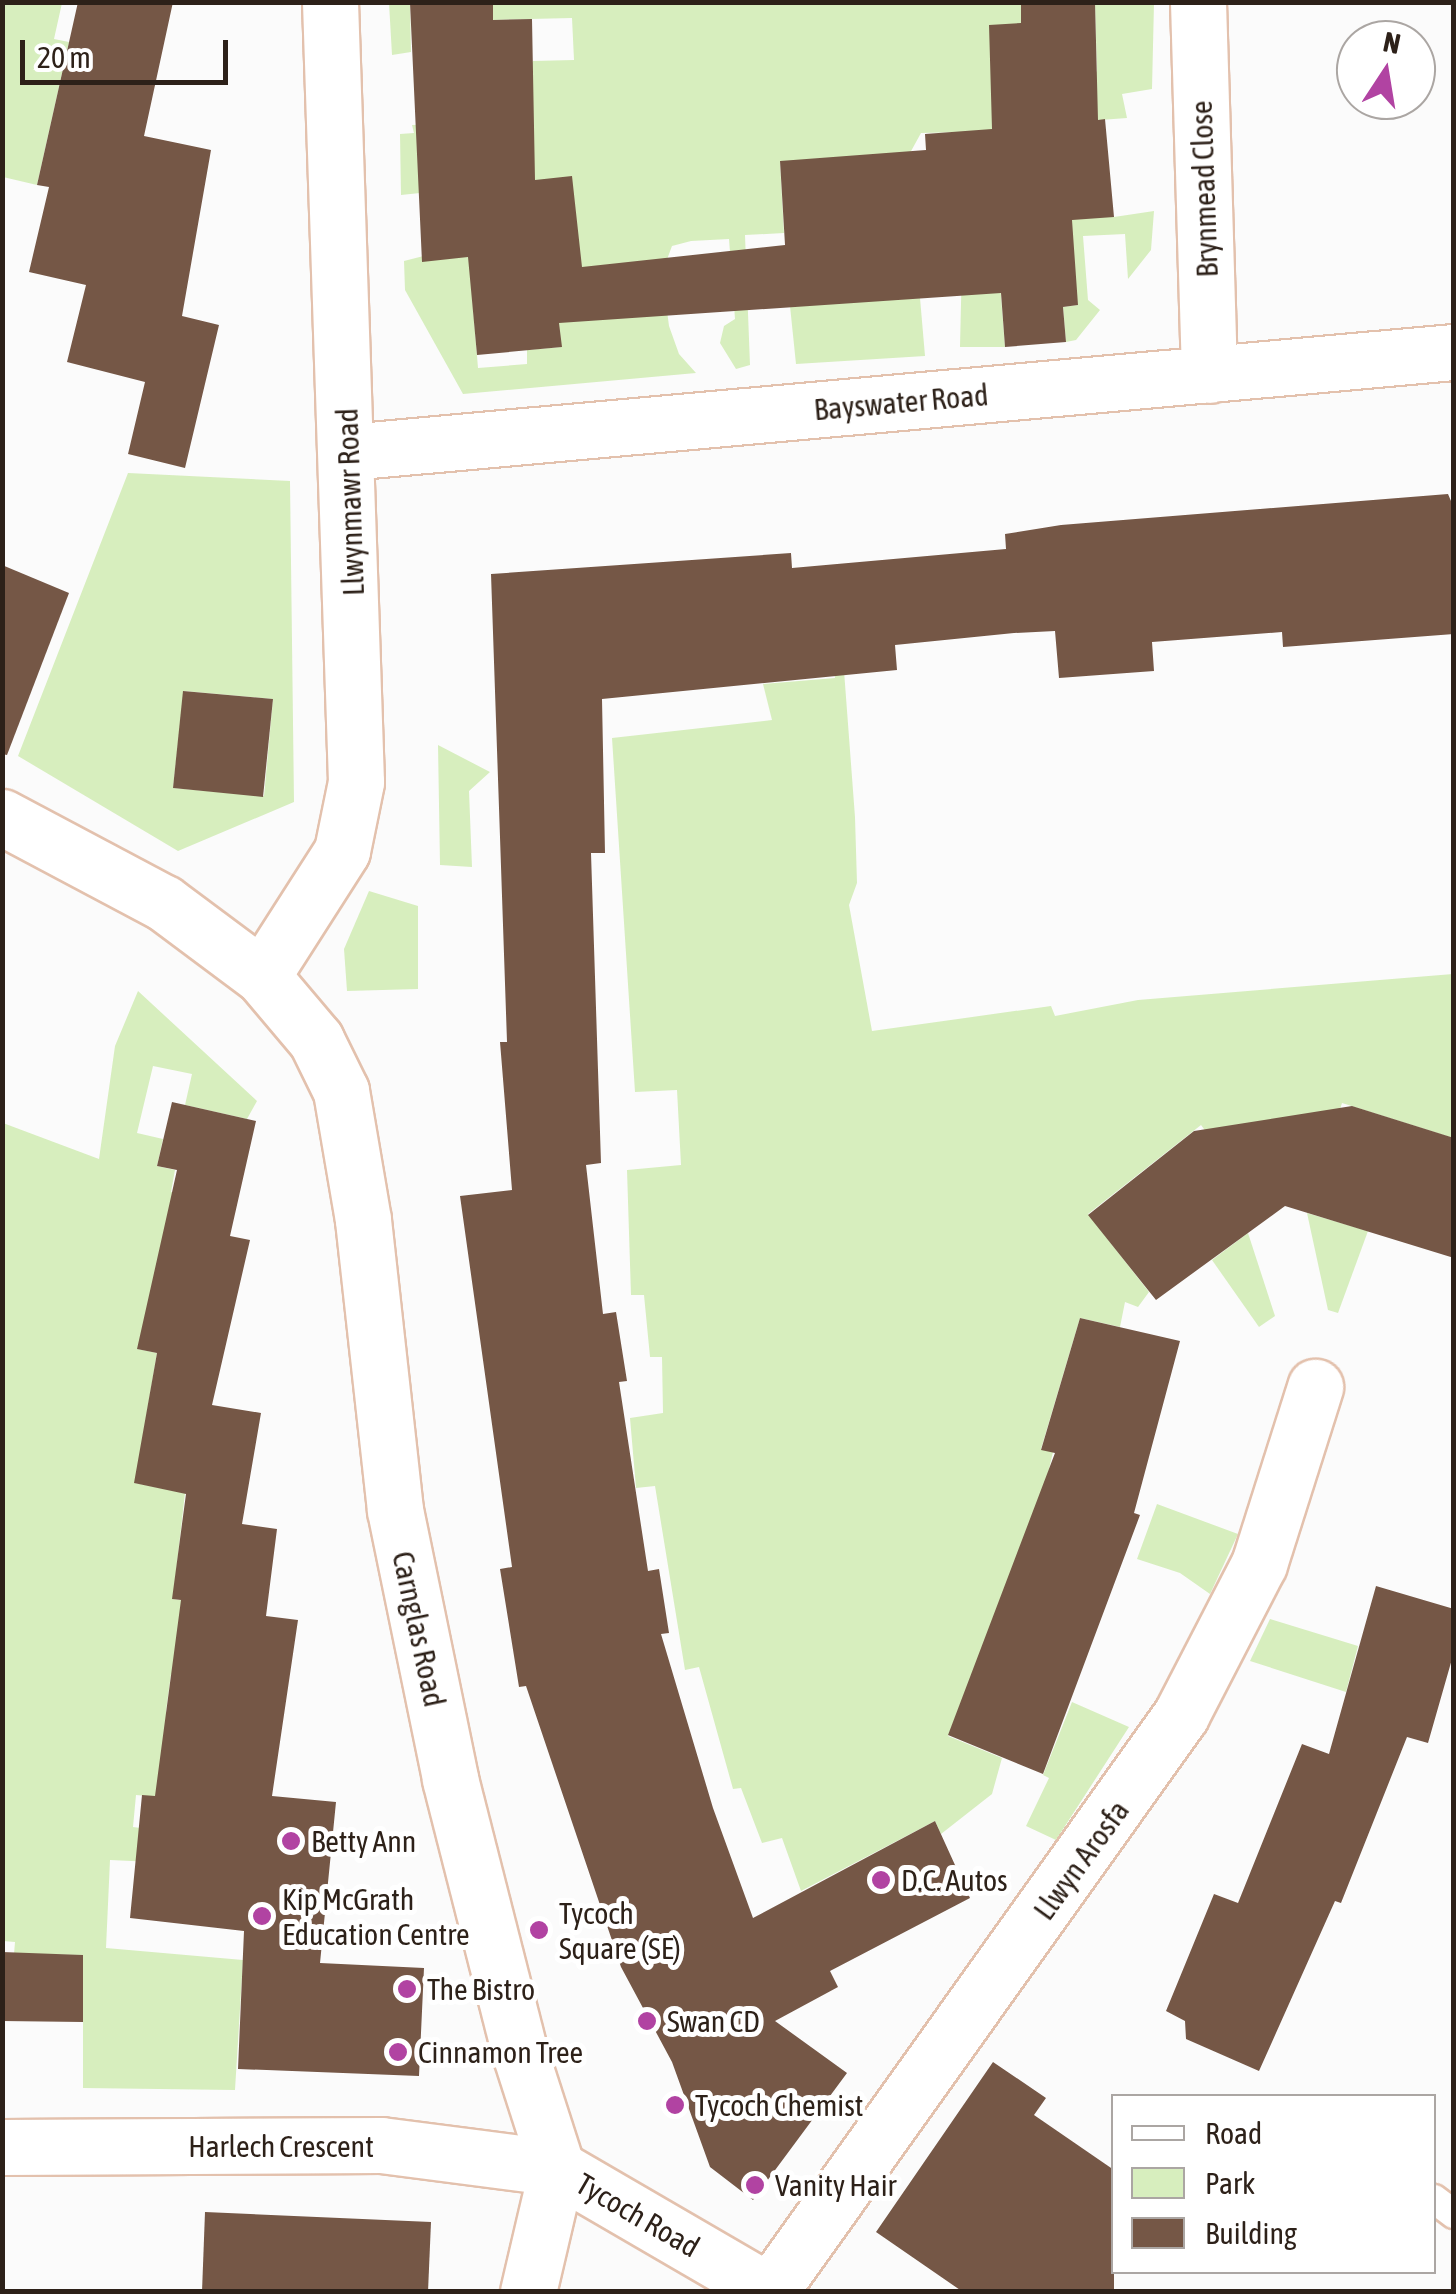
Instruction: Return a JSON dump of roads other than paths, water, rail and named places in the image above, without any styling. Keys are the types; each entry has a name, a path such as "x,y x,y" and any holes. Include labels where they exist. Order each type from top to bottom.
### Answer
{"street":[{"name":"Llwynmawr Road","path":"262,976 342,851 356,782 330,2"},
{"name":"Brynmead Close","path":"1198,2 1209,374"},
{"name":"Bayswater Road","path":"348,452 1454,352"},
{"name":"Carnglas Road","path":"2,817 164,904 262,976 316,1040 341,1092 361,1204 395,1510 450,1779 520,2053 557,2168"},
{"name":"Llwyn Arosfa","path":"770,2291 1181,1715 1259,1564 1314,1387"},
{"name":"Harlech Crescent","path":"2,2147 381,2145 557,2168"},
{"name":"Tycoch Road","path":"557,2168 770,2291"},
{"path":"528,2292 557,2168"}],"place":[{"name":"Betty Ann","path":"291,1841"},
{"name":"D.C. Autos","path":"881,1880"},
{"name":"Kip McGrath Education Centre","path":"262,1916"},
{"name":"Tycoch Square (SE)","path":"539,1930"},
{"name":"The Bistro","path":"407,1989"},
{"name":"Swan CD","path":"647,2021"},
{"name":"Cinnamon Tree","path":"398,2052"},
{"name":"Tycoch Chemist","path":"675,2105"},
{"name":"Vanity Hair","path":"755,2185"}]}
